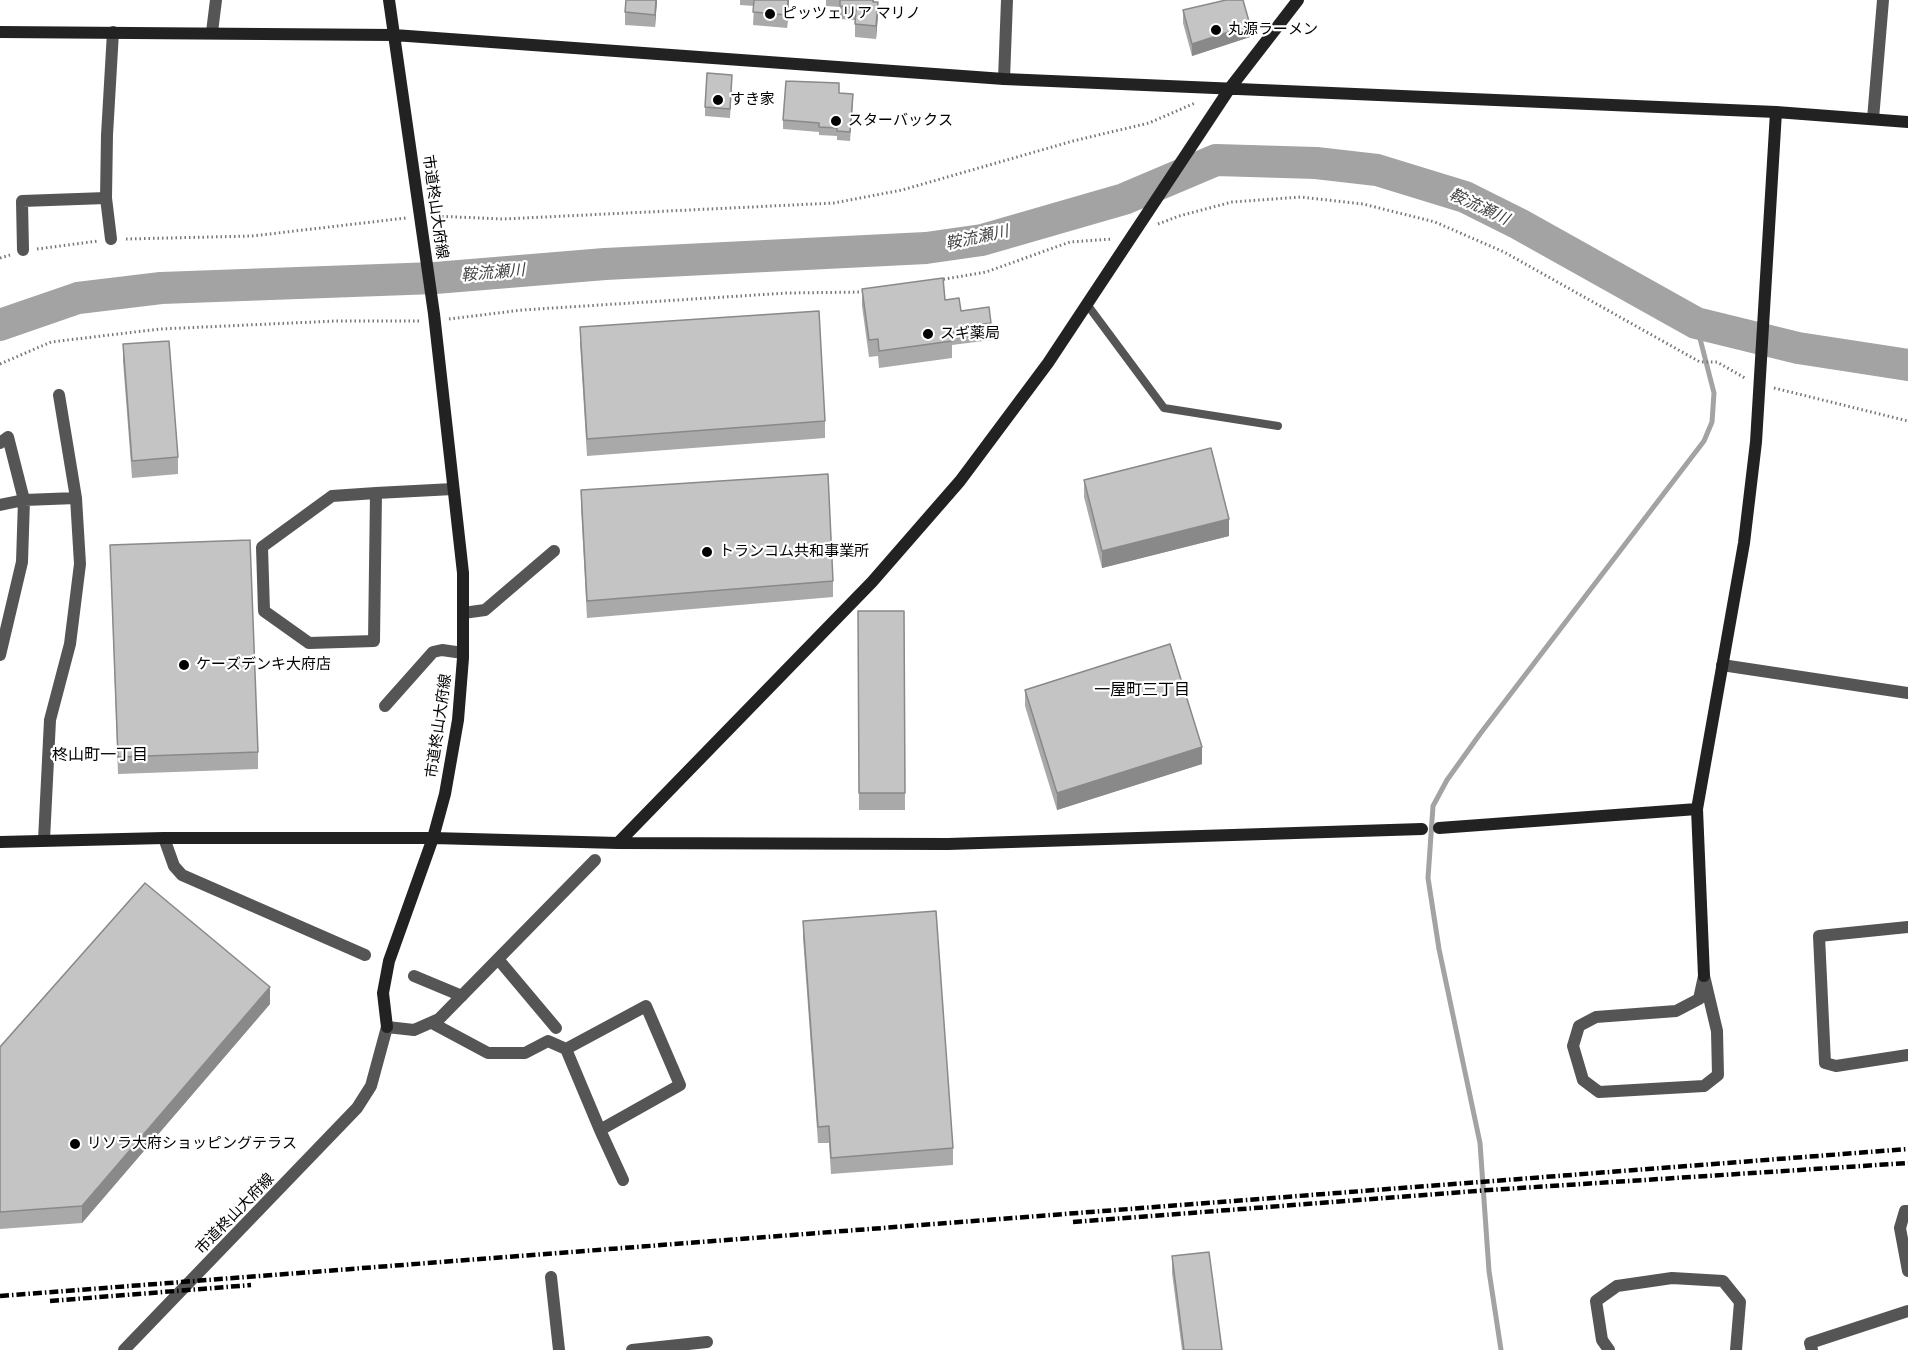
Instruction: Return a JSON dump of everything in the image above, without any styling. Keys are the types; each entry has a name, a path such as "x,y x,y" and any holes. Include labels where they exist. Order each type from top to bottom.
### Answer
{"street":[{"path":"213,32 216,0"},
{"name":"市道柊山大府線","path":"124,1350 357,1108 371,1086 387,1026 383,993 389,961 433,838 445,794 458,720 463,653 463,573 422,216 389,0"},
{"path":"1004,80 1007,0"},
{"path":"618,843 873,582 946,497 1048,363 1137,225 1230,88 1298,0"},
{"path":"1873,118 1882,0"},
{"path":"0,32 394,35 1004,80 1776,112 1908,122"},
{"path":"111,238 106,198 113,32"},
{"path":"1704,976 1699,999 1677,1011 1596,1017 1579,1026 1573,1046 1583,1080 1599,1092 1704,1086 1718,1075 1717,1031 1704,976 1697,809 1744,543 1760,381 1776,112"},
{"path":"23,250 22,201 106,198"},
{"path":"44,840 50,720 70,645 80,564 76,498 59,395"},
{"path":"0,442 8,437 24,500 22,562 0,655"},
{"path":"376,493 374,641 309,643 264,610 262,547 332,496 376,493 453,489"},
{"path":"0,505 24,500 76,498"},
{"path":"463,613 485,610 554,551"},
{"path":"385,706 433,652 442,650 463,653"},
{"path":"1722,665 1908,693"},
{"path":"0,842 164,838 433,838 618,843 948,844 1422,829 1697,809"},
{"path":"164,838 174,866 182,875 365,955"},
{"path":"387,1026 414,1030 432,1023 462,996 595,860"},
{"path":"1908,927 1820,936 1825,1063 1836,1066 1908,1055"},
{"path":"498,959 556,1028"},
{"path":"414,976 462,996"},
{"path":"566,1049 646,1006 680,1084 600,1130"},
{"path":"432,1023 488,1053 525,1053 548,1041 566,1049 623,1180"},
{"path":"1908,1211 1905,1211 1900,1228 1908,1271"},
{"path":"551,1277 559,1350"},
{"path":"1609,1350 1602,1340 1596,1301 1617,1286 1672,1278 1723,1281 1740,1302 1736,1350"},
{"path":"1812,1350 1810,1343 1908,1311"},
{"path":"632,1350 707,1342"}],"lane":[{"path":"1086,303 1164,408 1278,426"}],"path":[{"path":"140,239 252,236 422,216 503,219 578,213 834,203 902,190 1073,141 1149,123 1200,101"},
{"path":"929,282 986,272 1070,242 1130,236 1179,216 1232,202 1301,197 1363,204 1435,222 1504,252 1700,362 1717,362 1760,381 1908,421"},
{"path":"0,258 23,250 52,249 111,238"},
{"path":"0,364 51,342 160,329 434,317 522,309 787,293 872,292"}],"building":[{"path":"626,0 656,0 655,15 625,12"},
{"path":"754,0 788,0 787,15 753,12"},
{"path":"840,0 878,2 876,26 855,24 856,8 840,6"},
{"path":"1226,0 1243,0 1250,25 1192,44 1183,10"},
{"name":"すき家","path":"707,73 732,75 730,109 705,107"},
{"path":"786,81 839,83 839,93 853,94 850,132 837,131 837,128 819,127 819,123 783,120"},
{"name":"スギ薬局","path":"943,278 945,300 959,298 961,311 989,307 991,323 950,329 952,341 879,351 878,339 869,340 862,289"},
{"path":"819,311 825,421 587,439 580,327"},
{"path":"169,341 178,457 132,461 123,344"},
{"path":"1211,448 1229,519 1102,551 1084,480"},
{"name":"トランコム共和事業所","path":"828,474 833,581 587,601 581,490"},
{"name":"ケーズデンキ大府店","path":"250,540 258,752 118,757 110,545"},
{"path":"858,611 904,611 905,793 859,793"},
{"path":"1170,644 1202,747 1057,793 1025,690"},
{"name":"リソラ大府ショッピングテラス","path":"145,883 270,987 82,1206 0,1212 0,1047"},
{"path":"936,911 953,1148 831,1158 829,1126 818,1127 803,921"},
{"path":"1209,1252 1222,1350 1184,1350 1172,1256"}],"waterway":[{"name":"鞍流瀬川","path":"0,325 78,298 161,288 435,278 605,264 926,248 982,240 1124,199 1216,160 1316,163 1377,170 1465,197 1519,224 1696,323 1798,348 1908,365"},
{"path":"1501,1350 1489,1271 1480,1143 1439,949 1428,878 1433,806 1447,780 1480,734 1704,441 1712,422 1714,393 1696,323"}],"railway":[{"path":"0,1296 1908,1149"},
{"path":"1073,1222 1489,1190 1908,1163"},
{"path":"50,1301 251,1285"}],"place":[{"name":"ピッツェリア マリノ","path":"770,14"},
{"name":"丸源ラーメン","path":"1216,30"},
{"name":"すき家","path":"718,100"},
{"name":"スターバックス","path":"836,121"},
{"name":"スギ薬局","path":"928,334"},
{"name":"トランコム共和事業所","path":"707,552"},
{"name":"ケーズデンキ大府店","path":"184,665"},
{"name":"リソラ大府ショッピングテラス","path":"75,1144"}],"district":[{"name":"一屋町三丁目","path":"1142,690"},
{"name":"柊山町一丁目","path":"100,755"}]}
